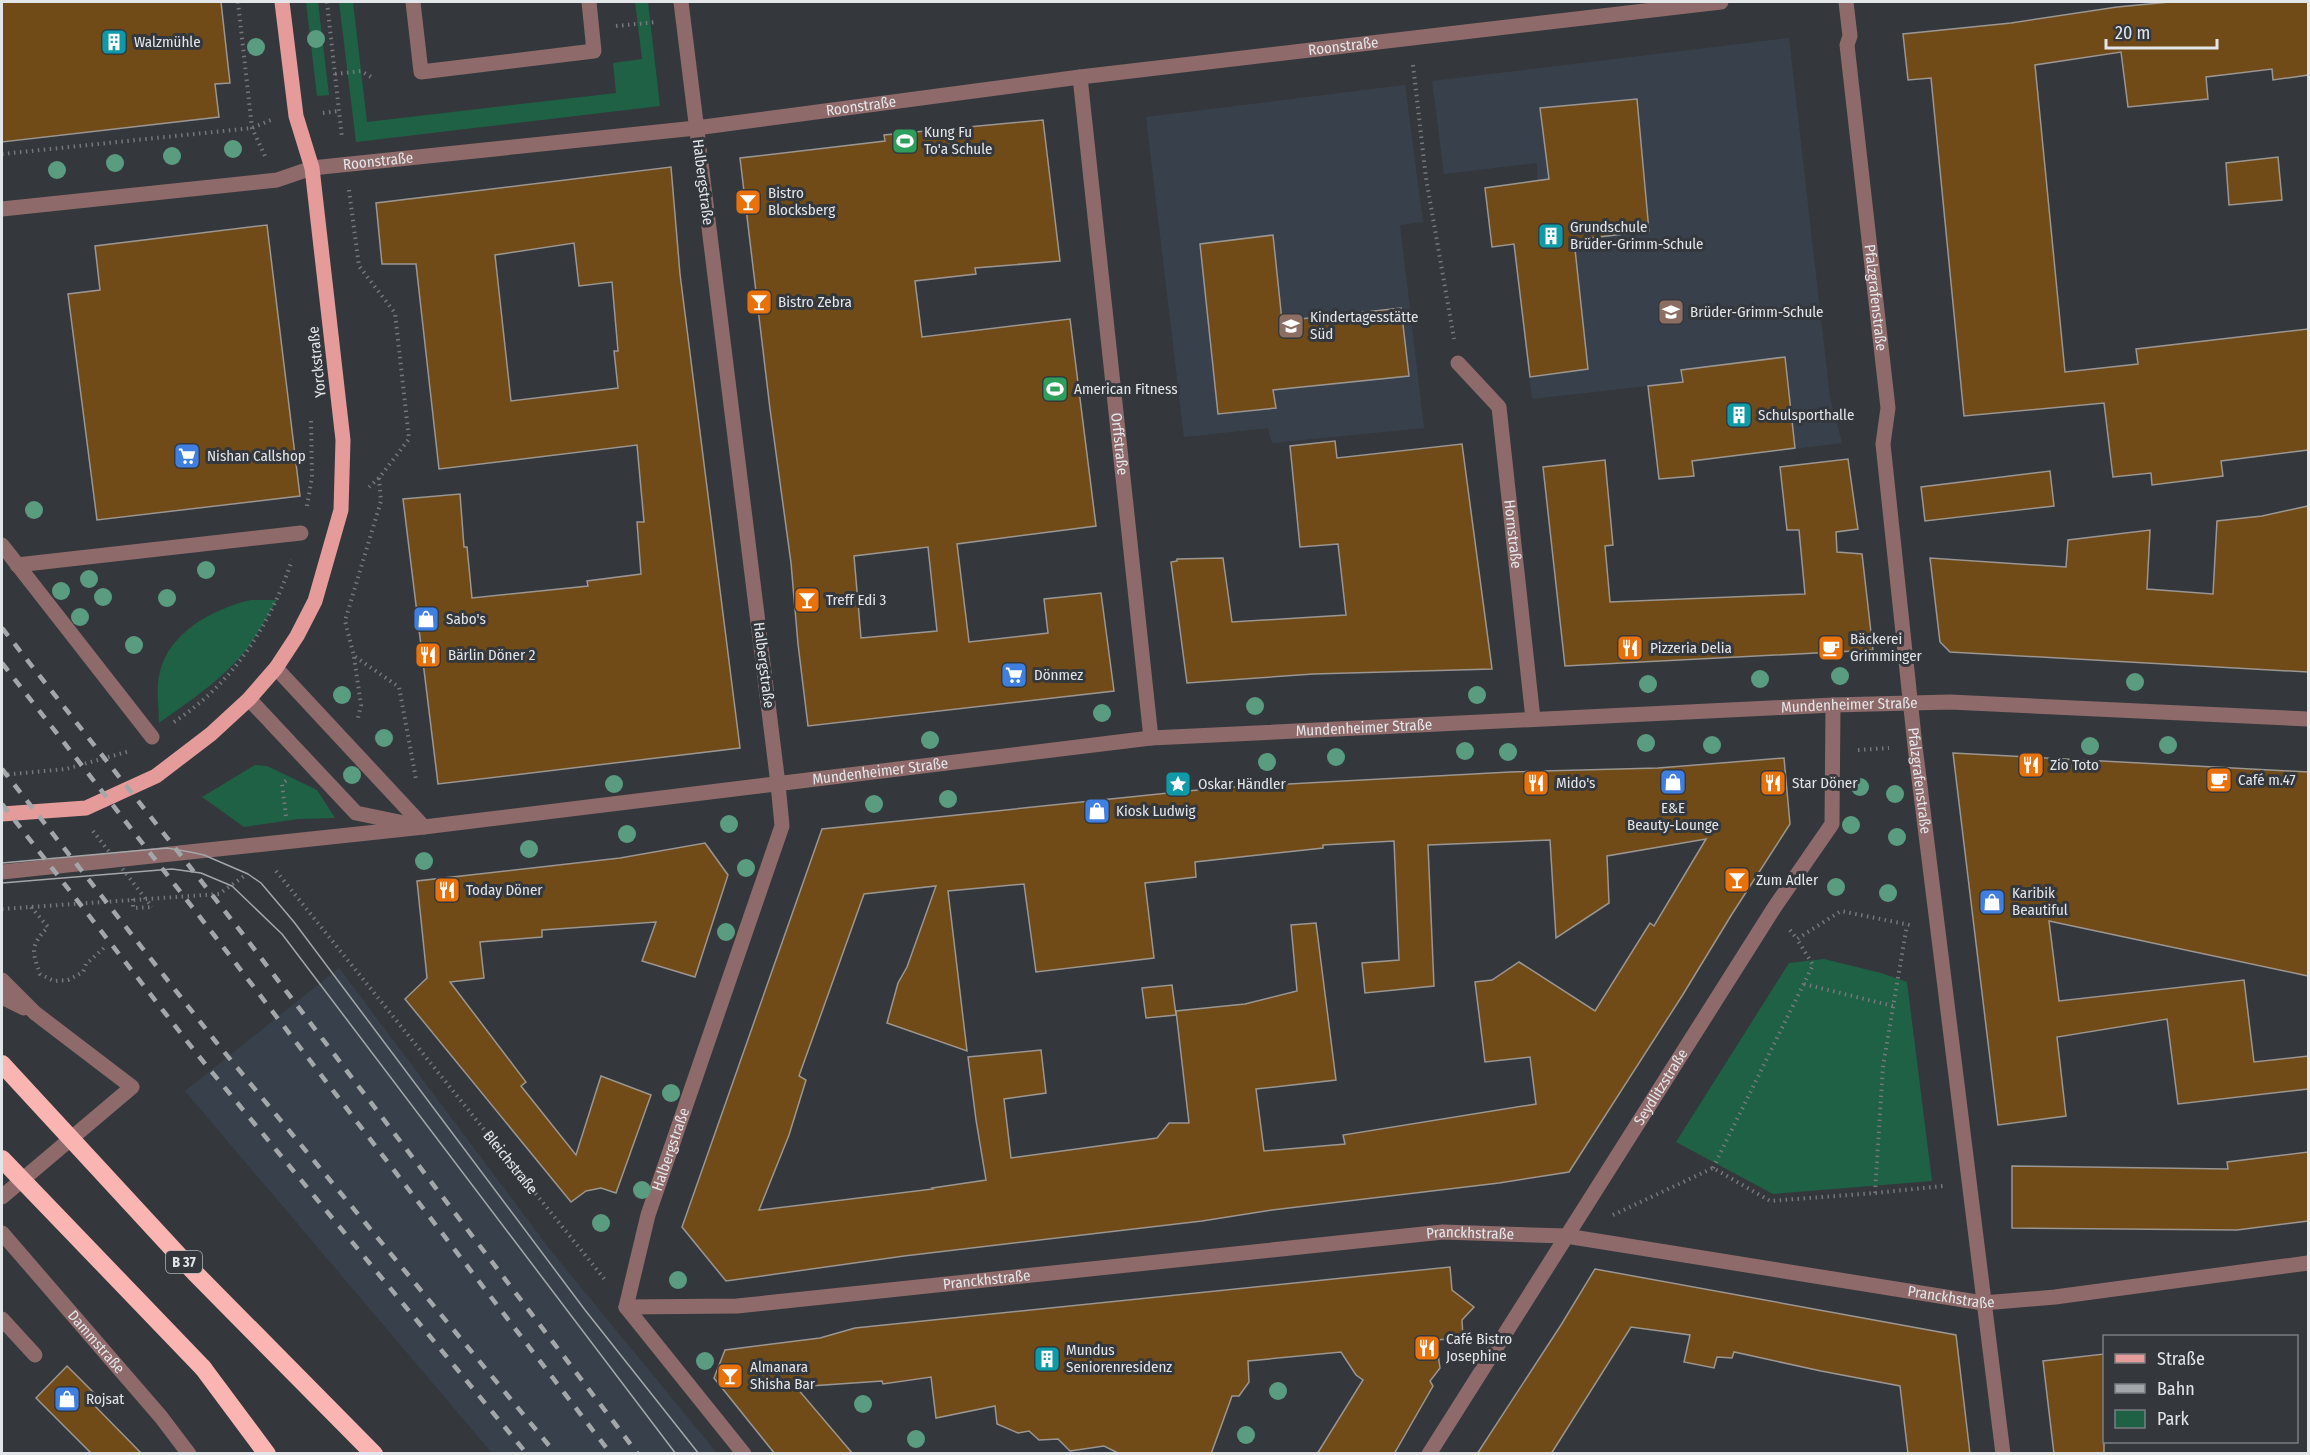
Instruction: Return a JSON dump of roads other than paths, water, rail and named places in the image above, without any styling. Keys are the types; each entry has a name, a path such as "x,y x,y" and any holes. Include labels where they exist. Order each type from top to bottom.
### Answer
{"highway":[{"name":"B 37","path":"2,1064 195,1274 374,1454"},
{"path":"2,1159 203,1368 267,1454"}],"main road":[{"name":"Yorckstraße","path":"2,814 86,808 156,776 198,744 249,699 276,668 297,636 315,601 341,510 343,440 312,168 296,116 282,2"}],"street":[{"path":"413,2 421,72 594,51 589,2"},
{"name":"Halbergstraße","path":"626,1307 648,1215 782,826 681,2"},
{"name":"Roonstraße","path":"2,209 276,180 312,168 696,128 1080,77 1720,2"},
{"name":"Pfalzgrafenstraße","path":"1846,2 1850,36 1846,45 1888,408 1883,444 1910,703 2003,1454"},
{"name":"Orffstraße","path":"1080,77 1151,738"},
{"name":"Hornstraße","path":"1458,363 1499,407 1533,719"},
{"path":"17,565 301,533"},
{"path":"2,545 152,737"},
{"path":"276,668 424,827"},
{"path":"249,699 356,813 424,827"},
{"name":"Mundenheimer Straße","path":"2,872 424,827 1151,738 1833,705 1970,702 2308,719"},
{"name":"Seydlitzstraße","path":"1429,1454 1774,908 1832,824 1833,705"},
{"path":"2,980 35,1013 132,1087 2,1197"},
{"path":"2,997 35,1013"},
{"name":"Pranckhstraße","path":"626,1307 737,1306 1443,1232 1566,1236 1983,1303 2055,1297 2308,1263"},
{"name":"Dammstraße","path":"2,1233 161,1417 189,1454"},
{"path":"626,1307 744,1454"},
{"path":"2,1320 35,1355"}],"tram line":[{"path":"2,863 167,848 204,855 248,874 261,883 294,922 585,1310 699,1454"},
{"path":"2,883 172,869 201,873 232,886 282,934 676,1454"}],"railway":[{"path":"2,628 242,933 638,1454"},
{"path":"2,663 214,935 611,1454"},
{"path":"2,769 216,1042 556,1454"},
{"path":"2,804 197,1054 527,1454"}],"place":[{"name":"Walzmühle","path":"114,42"},
{"name":"Kung Fu To'a Schule","path":"905,141"},
{"name":"Bistro Blocksberg","path":"748,202"},
{"name":"Grundschule Brüder-Grimm-Schule","path":"1551,236"},
{"name":"Bistro Zebra","path":"759,302"},
{"name":"Brüder-Grimm-Schule","path":"1671,312"},
{"name":"Kindertagesstätte Süd","path":"1291,326"},
{"name":"American Fitness","path":"1055,389"},
{"name":"Schulsporthalle","path":"1739,415"},
{"name":"Nishan Callshop","path":"187,456"},
{"name":"Treff Edi 3","path":"807,600"},
{"name":"Sabo's","path":"426,619"},
{"name":"Pizzeria Delia","path":"1630,648"},
{"name":"Bäckerei Grimminger","path":"1831,648"},
{"name":"Bärlin Döner 2","path":"428,655"},
{"name":"Dönmez","path":"1014,675"},
{"name":"Zio Toto","path":"2031,765"},
{"name":"Café m.47","path":"2219,780"},
{"name":"E&E Beauty-Lounge","path":"1673,782"},
{"name":"Mido's","path":"1536,783"},
{"name":"Star Döner","path":"1773,783"},
{"name":"Oskar Händler","path":"1178,784"},
{"name":"Kiosk Ludwig","path":"1097,811"},
{"name":"Zum Adler","path":"1737,880"},
{"name":"Today Döner","path":"447,890"},
{"name":"Karibik Beautiful","path":"1992,902"},
{"name":"Café Bistro Josephine","path":"1427,1348"},
{"name":"Mundus Seniorenresidenz","path":"1047,1359"},
{"name":"Almanara Shisha Bar","path":"730,1376"},
{"name":"Rojsat","path":"67,1399"}]}
